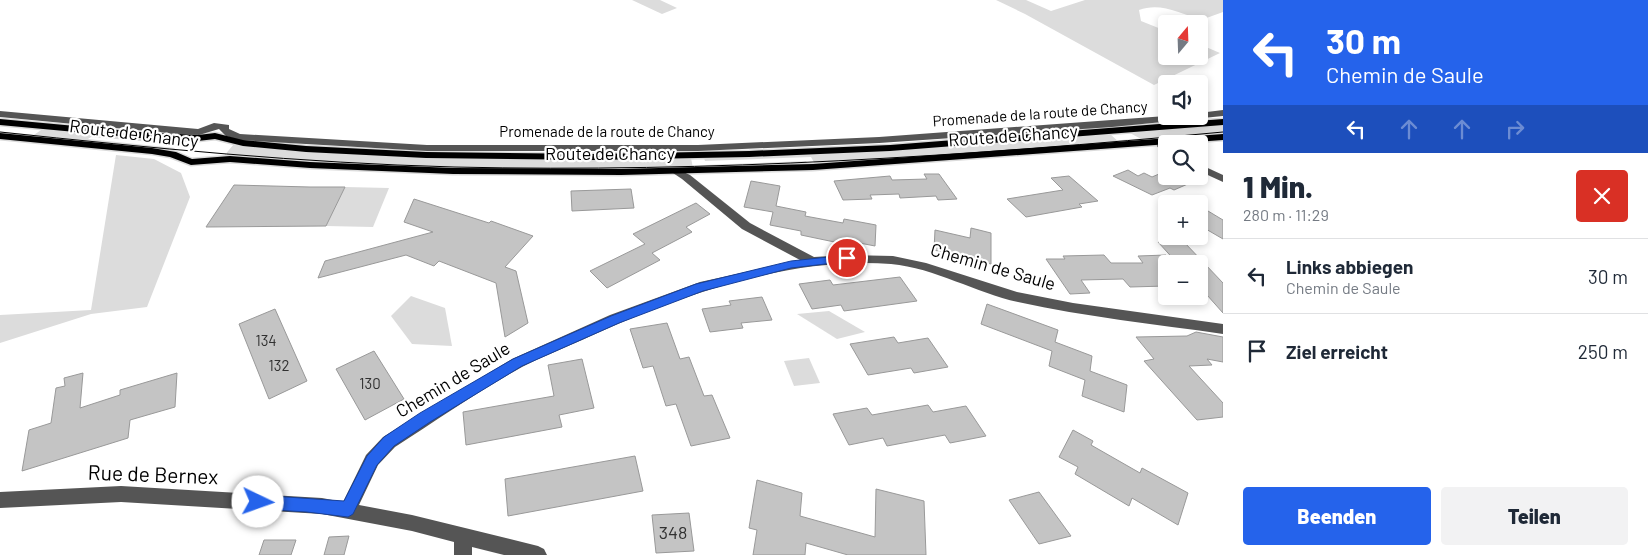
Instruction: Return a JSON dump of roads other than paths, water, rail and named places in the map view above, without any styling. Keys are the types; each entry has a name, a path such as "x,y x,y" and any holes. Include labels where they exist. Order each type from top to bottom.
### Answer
{"main road":[{"name":"Route de Chancy","path":"0,122 140,136 198,138 215,136 243,144 298,148 530,157 674,156 917,146 1223,122"},
{"name":"Route de Chancy","path":"0,136 152,151 178,156 191,162 242,159 310,165 453,171 675,171 903,162 1158,146"},
{"name":"Route de Chancy","path":"1208,139 1223,136"},
{"path":"178,156 179,150 183,146 198,138"},
{"path":"206,160 225,149 226,140"}],"street":[{"name":"Promenade de la route de Chancy","path":"0,114 179,131 199,132 219,126 226,127 224,129 226,132 239,137 314,142 427,148 595,149 698,148 888,140 1223,114"},
{"path":"675,171 686,177 746,226 812,261"},
{"path":"1208,172 1223,179"},
{"name":"Chemin de Saule","path":"348,509 372,460 389,442 425,418 517,363 615,319 700,287 812,261 847,258 900,261 922,266 1016,297 1082,309 1223,329"},
{"name":"Rue de Bernex","path":"0,500 75,494 121,494 307,504 348,509 463,535 538,555"},
{"path":"463,535 463,555"}],"tram line":[{"path":"0,132 170,149 340,162 454,167 550,168 743,165 839,161 1127,141 1223,132"}]}
